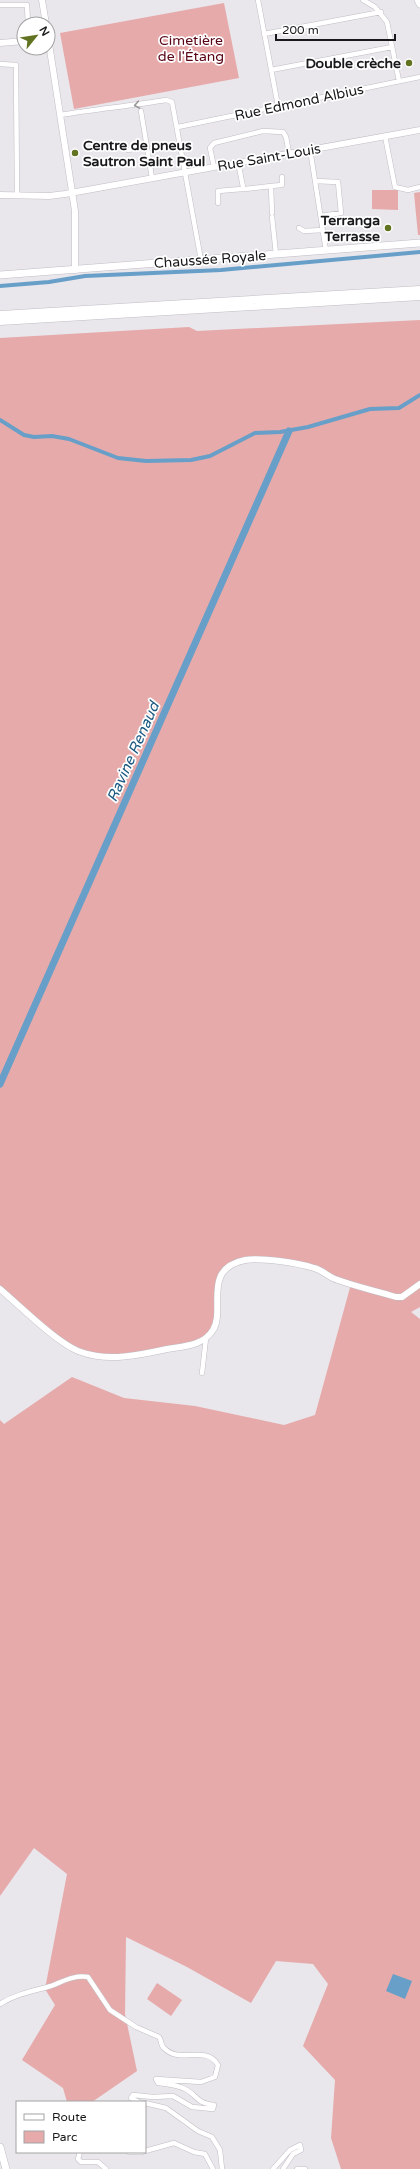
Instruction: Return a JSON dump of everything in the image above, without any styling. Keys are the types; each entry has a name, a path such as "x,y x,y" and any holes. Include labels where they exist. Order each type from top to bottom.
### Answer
{"highway":[{"path":"0,314 420,290"},
{"path":"0,321 420,296"}],"main road":[{"path":"418,0 420,4"},
{"name":"Chaussée Royale","path":"0,275 420,243"},
{"path":"0,2147 6,2169"}],"street":[{"path":"42,0 45,16"},
{"path":"258,0 278,106"},
{"path":"363,0 381,12 387,22 399,81"},
{"path":"0,5 27,5 28,16"},
{"path":"264,34 381,12"},
{"path":"0,43 16,42"},
{"path":"271,70 392,47"},
{"path":"51,56 76,217 75,270"},
{"path":"0,64 16,65 17,195"},
{"name":"Rue Edmond Albius","path":"178,127 420,77"},
{"path":"60,115 105,107 116,109 166,100 172,102 178,127 201,260"},
{"path":"141,111 152,178"},
{"name":"Rue Saint-Louis","path":"0,195 49,196 420,130"},
{"path":"214,167 210,148 214,143 263,131 283,132 286,137 289,153"},
{"path":"385,136 395,187 408,190 420,187"},
{"path":"128,150 147,146"},
{"path":"310,150 326,251"},
{"path":"238,162 243,188"},
{"path":"218,203 218,191 282,185 282,177"},
{"path":"315,181 338,182 342,213 321,216"},
{"path":"270,186 276,254"},
{"path":"299,228 304,231 323,230"},
{"path":"0,1289 65,1344 80,1352 94,1356 140,1355 196,1344 206,1338 216,1323 217,1286 223,1274 233,1264 245,1260 259,1259 314,1268 336,1280 396,1297 402,1296 420,1284"},
{"path":"202,1373 206,1338"},
{"path":"0,2004 16,1995 52,1985 68,1978 88,1977 110,2010 136,2027 159,2037 163,2048 167,2051 184,2057 200,2054 208,2056 215,2060 218,2065 215,2077 208,2081 201,2082 156,2079 158,2083 181,2086 188,2090 202,2103 214,2105 213,2109 192,2107 173,2096 153,2098 133,2095 133,2100 136,2101"},
{"path":"146,2104 166,2108 198,2131 212,2137 220,2150 222,2169"},
{"path":"146,2151 174,2143 194,2152 205,2154 213,2169"},
{"path":"273,2169 290,2150 300,2145 301,2150 293,2154 283,2169"},
{"path":"80,2153 78,2159 81,2162 98,2162 106,2169"},
{"path":"297,2169 305,2169"}],"green space":[{"name":"Cimetière de l'Étang","path":"224,3 239,78 74,109 60,33"},
{"path":"372,190 398,190 398,210 372,209"},
{"path":"420,192 420,235 418,235 414,193"},
{"path":"420,320 420,1307 411,1312 420,1319 420,2169 341,2169 331,2138 335,2080 303,2046 328,1984 313,1964 276,1961 251,2003 187,1967 126,1937 125,2014 137,2071 93,2101 67,2101 63,2088 22,2060 55,2005 45,1989 67,1874 34,1848 0,1896 0,1420 4,1424 72,1377 124,1398 195,1406 284,1425 315,1415 351,1284 314,1268 259,1259 233,1264 223,1274 217,1286 216,1323 206,1338 140,1355 94,1356 65,1344 0,1289 0,338 189,327 197,331"},
{"path":"157,1983 182,2000 171,2016 147,1999"}],"water":[{"path":"393,1974 412,1981 405,1999 386,1991"}],"waterway":[{"path":"0,286 49,282 85,276 221,270 420,252"},
{"path":"0,420 24,435 34,437 52,436 69,439 118,458 146,461 191,460 210,456 255,433 280,432 308,427 370,409 399,408 420,395"},
{"name":"Ravine Renaud","path":"0,1084 289,431"}],"place":[{"name":"Double crèche","path":"409,63"},
{"name":"Centre de pneus Sautron Saint Paul","path":"75,153"},
{"name":"Terranga Terrasse","path":"388,228"}]}
